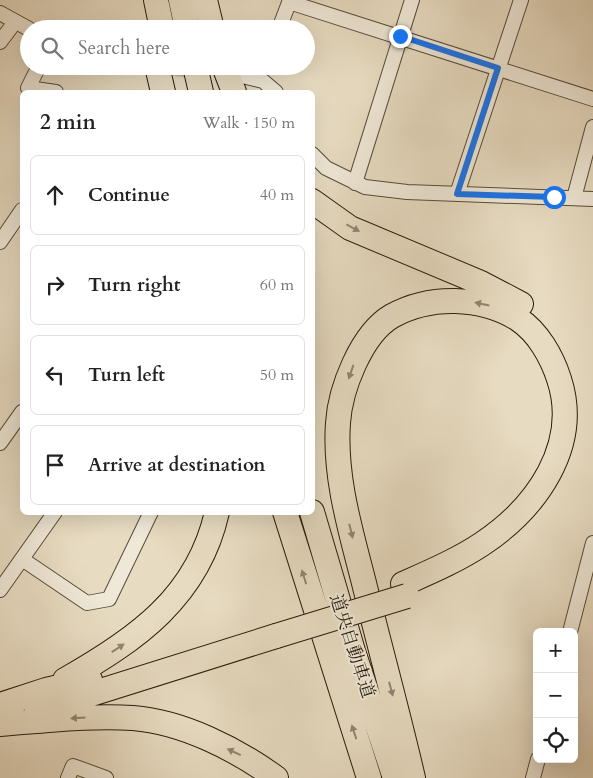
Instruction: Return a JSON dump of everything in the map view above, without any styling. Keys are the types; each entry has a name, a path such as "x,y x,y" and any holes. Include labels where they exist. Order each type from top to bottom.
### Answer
{"highway":[{"path":"143,0 147,20"},
{"path":"156,0 160,20"},
{"path":"181,0 185,20"},
{"path":"205,0 210,20"},
{"path":"159,75 163,90"},
{"path":"172,75 176,90"},
{"path":"197,75 201,90"},
{"path":"0,705 46,690 135,669 460,574 502,547 548,504 574,452 578,412 576,381 564,352 546,324 516,300 350,228 315,203"},
{"path":"405,590 482,544 521,513 537,494 552,469 561,445 565,414 563,390 555,365 541,340 521,320 496,307 467,301 439,302 390,317 372,335 354,362 344,392 338,422 338,457 348,520 414,778"},
{"path":"46,690 139,634 170,603 196,570 213,530 216,515"},
{"name":"道央自動車道","path":"286,515 369,778"},
{"name":"道央自動車道","path":"313,515 353,651 396,778"},
{"path":"0,724 275,629"},
{"path":"0,724 83,717 135,718 164,724 200,737 252,761 276,778"}],"street":[{"path":"355,182 412,0"},
{"path":"457,194 521,0"},
{"path":"283,20 290,1 593,99"},
{"path":"0,13 20,24"},
{"path":"0,42 15,22"},
{"path":"34,75 28,88 42,90"},
{"path":"233,78 263,81 274,90"},
{"path":"574,198 593,127"},
{"path":"315,157 326,168 365,187 407,192 593,198"},
{"path":"0,242 20,213"},
{"path":"0,443 20,415"},
{"path":"0,590 53,515"},
{"path":"22,559 86,603 108,599 150,515"},
{"path":"571,628 593,543"},
{"path":"533,778 537,763"},
{"path":"68,778 73,766 106,778"}],"route":[{"path":"400,36 498,68 457,194 554,197"}]}
